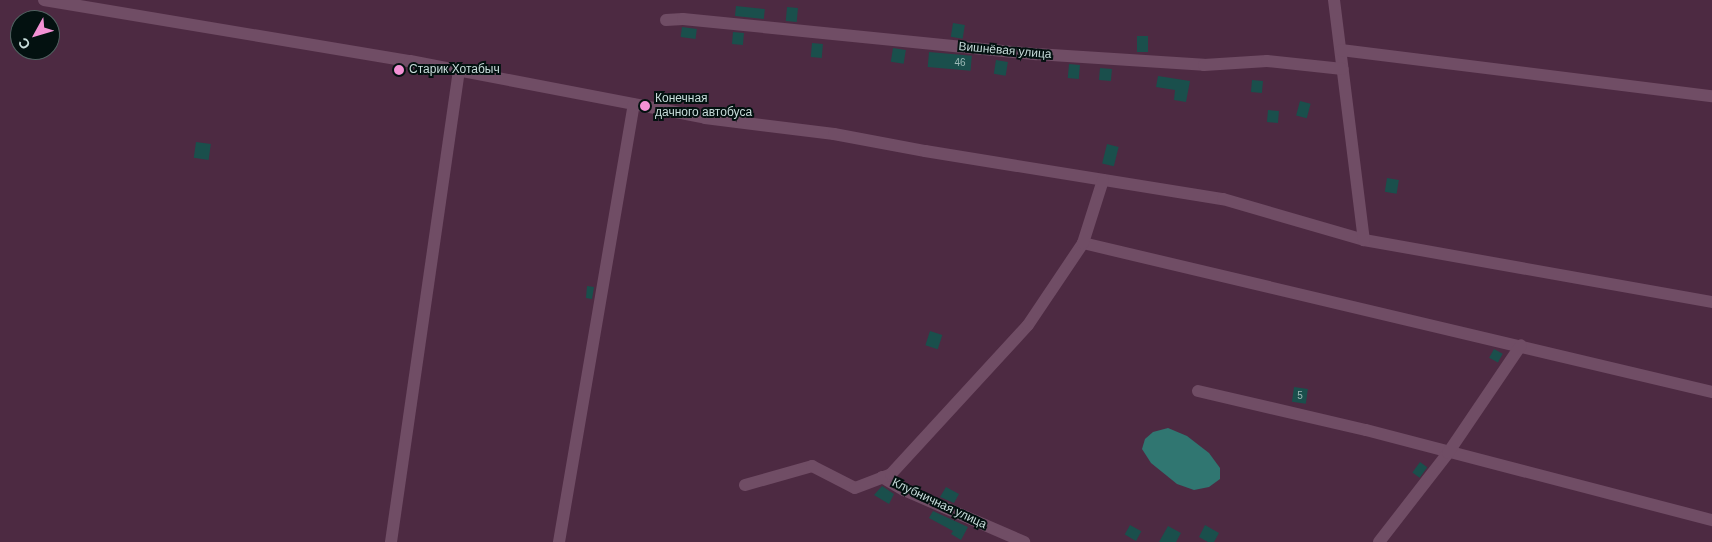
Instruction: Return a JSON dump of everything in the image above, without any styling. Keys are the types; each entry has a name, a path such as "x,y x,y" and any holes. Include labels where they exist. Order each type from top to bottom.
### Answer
{"street":[{"path":"44,0 459,70 705,118 834,134 925,151 1224,198 1364,240 1712,302"},
{"path":"1334,0 1364,240"},
{"name":"Вишнёвая улица","path":"666,20 683,19 1036,54 1204,65 1267,60 1343,69"},
{"path":"1340,50 1712,96"},
{"path":"391,542 459,70"},
{"path":"558,542 634,104"},
{"path":"744,485 812,466 855,488 890,474 1028,325 1083,242 1103,180"},
{"path":"1083,242 1712,392"},
{"path":"1379,542 1448,452 1521,346"},
{"path":"1198,391 1366,430 1712,520"},
{"name":"Клубничная улица","path":"882,477 904,490 1024,542"}],"shaded area":[{"path":"0,0 1712,0 1712,542 0,542"}],"water":[{"path":"1168,428 1187,436 1209,453 1220,468 1220,479 1209,487 1194,490 1177,484 1151,463 1142,449 1145,439 1153,432"}],"building":[{"path":"736,6 765,9 764,19 735,16"},
{"path":"787,7 798,8 797,22 786,21"},
{"path":"953,23 965,25 963,39 951,37"},
{"path":"682,27 697,29 695,39 681,37"},
{"path":"733,32 744,33 743,45 732,44"},
{"path":"1137,36 1148,36 1148,52 1137,52"},
{"path":"812,43 823,44 822,58 811,57"},
{"path":"893,48 906,50 904,64 891,62"},
{"path":"929,52 972,56 971,71 928,67"},
{"path":"996,60 1008,62 1006,76 994,74"},
{"path":"1069,64 1080,65 1079,79 1068,78"},
{"path":"1100,68 1112,69 1111,81 1099,80"},
{"path":"1158,76 1190,81 1186,102 1174,100 1175,90 1156,87"},
{"path":"1252,80 1263,81 1262,93 1251,92"},
{"path":"1300,101 1311,104 1307,118 1296,115"},
{"path":"1268,110 1279,111 1278,123 1267,122"},
{"path":"196,142 211,144 209,160 194,158"},
{"path":"1107,144 1119,147 1114,166 1102,163"},
{"path":"1387,178 1399,180 1397,194 1385,192"},
{"path":"587,286 594,287 592,299 586,298"},
{"path":"930,331 942,335 938,349 925,345"},
{"path":"1494,349 1503,354 1498,363 1489,358"},
{"path":"1294,387 1308,389 1306,404 1292,402"},
{"path":"1420,462 1427,467 1420,478 1412,473"},
{"path":"882,486 894,494 889,504 874,495"},
{"path":"946,487 959,494 954,503 940,497"},
{"path":"933,511 968,527 961,540 951,534 953,531 929,518"},
{"path":"1130,525 1141,531 1136,541 1125,535"},
{"path":"1205,525 1219,533 1214,542 1208,542 1199,537"},
{"path":"1168,526 1181,533 1176,542 1159,542"}],"place":[{"name":"Старик Хотабыч","path":"399,70"},
{"name":"Конечная дачного автобуса","path":"645,106"}]}
